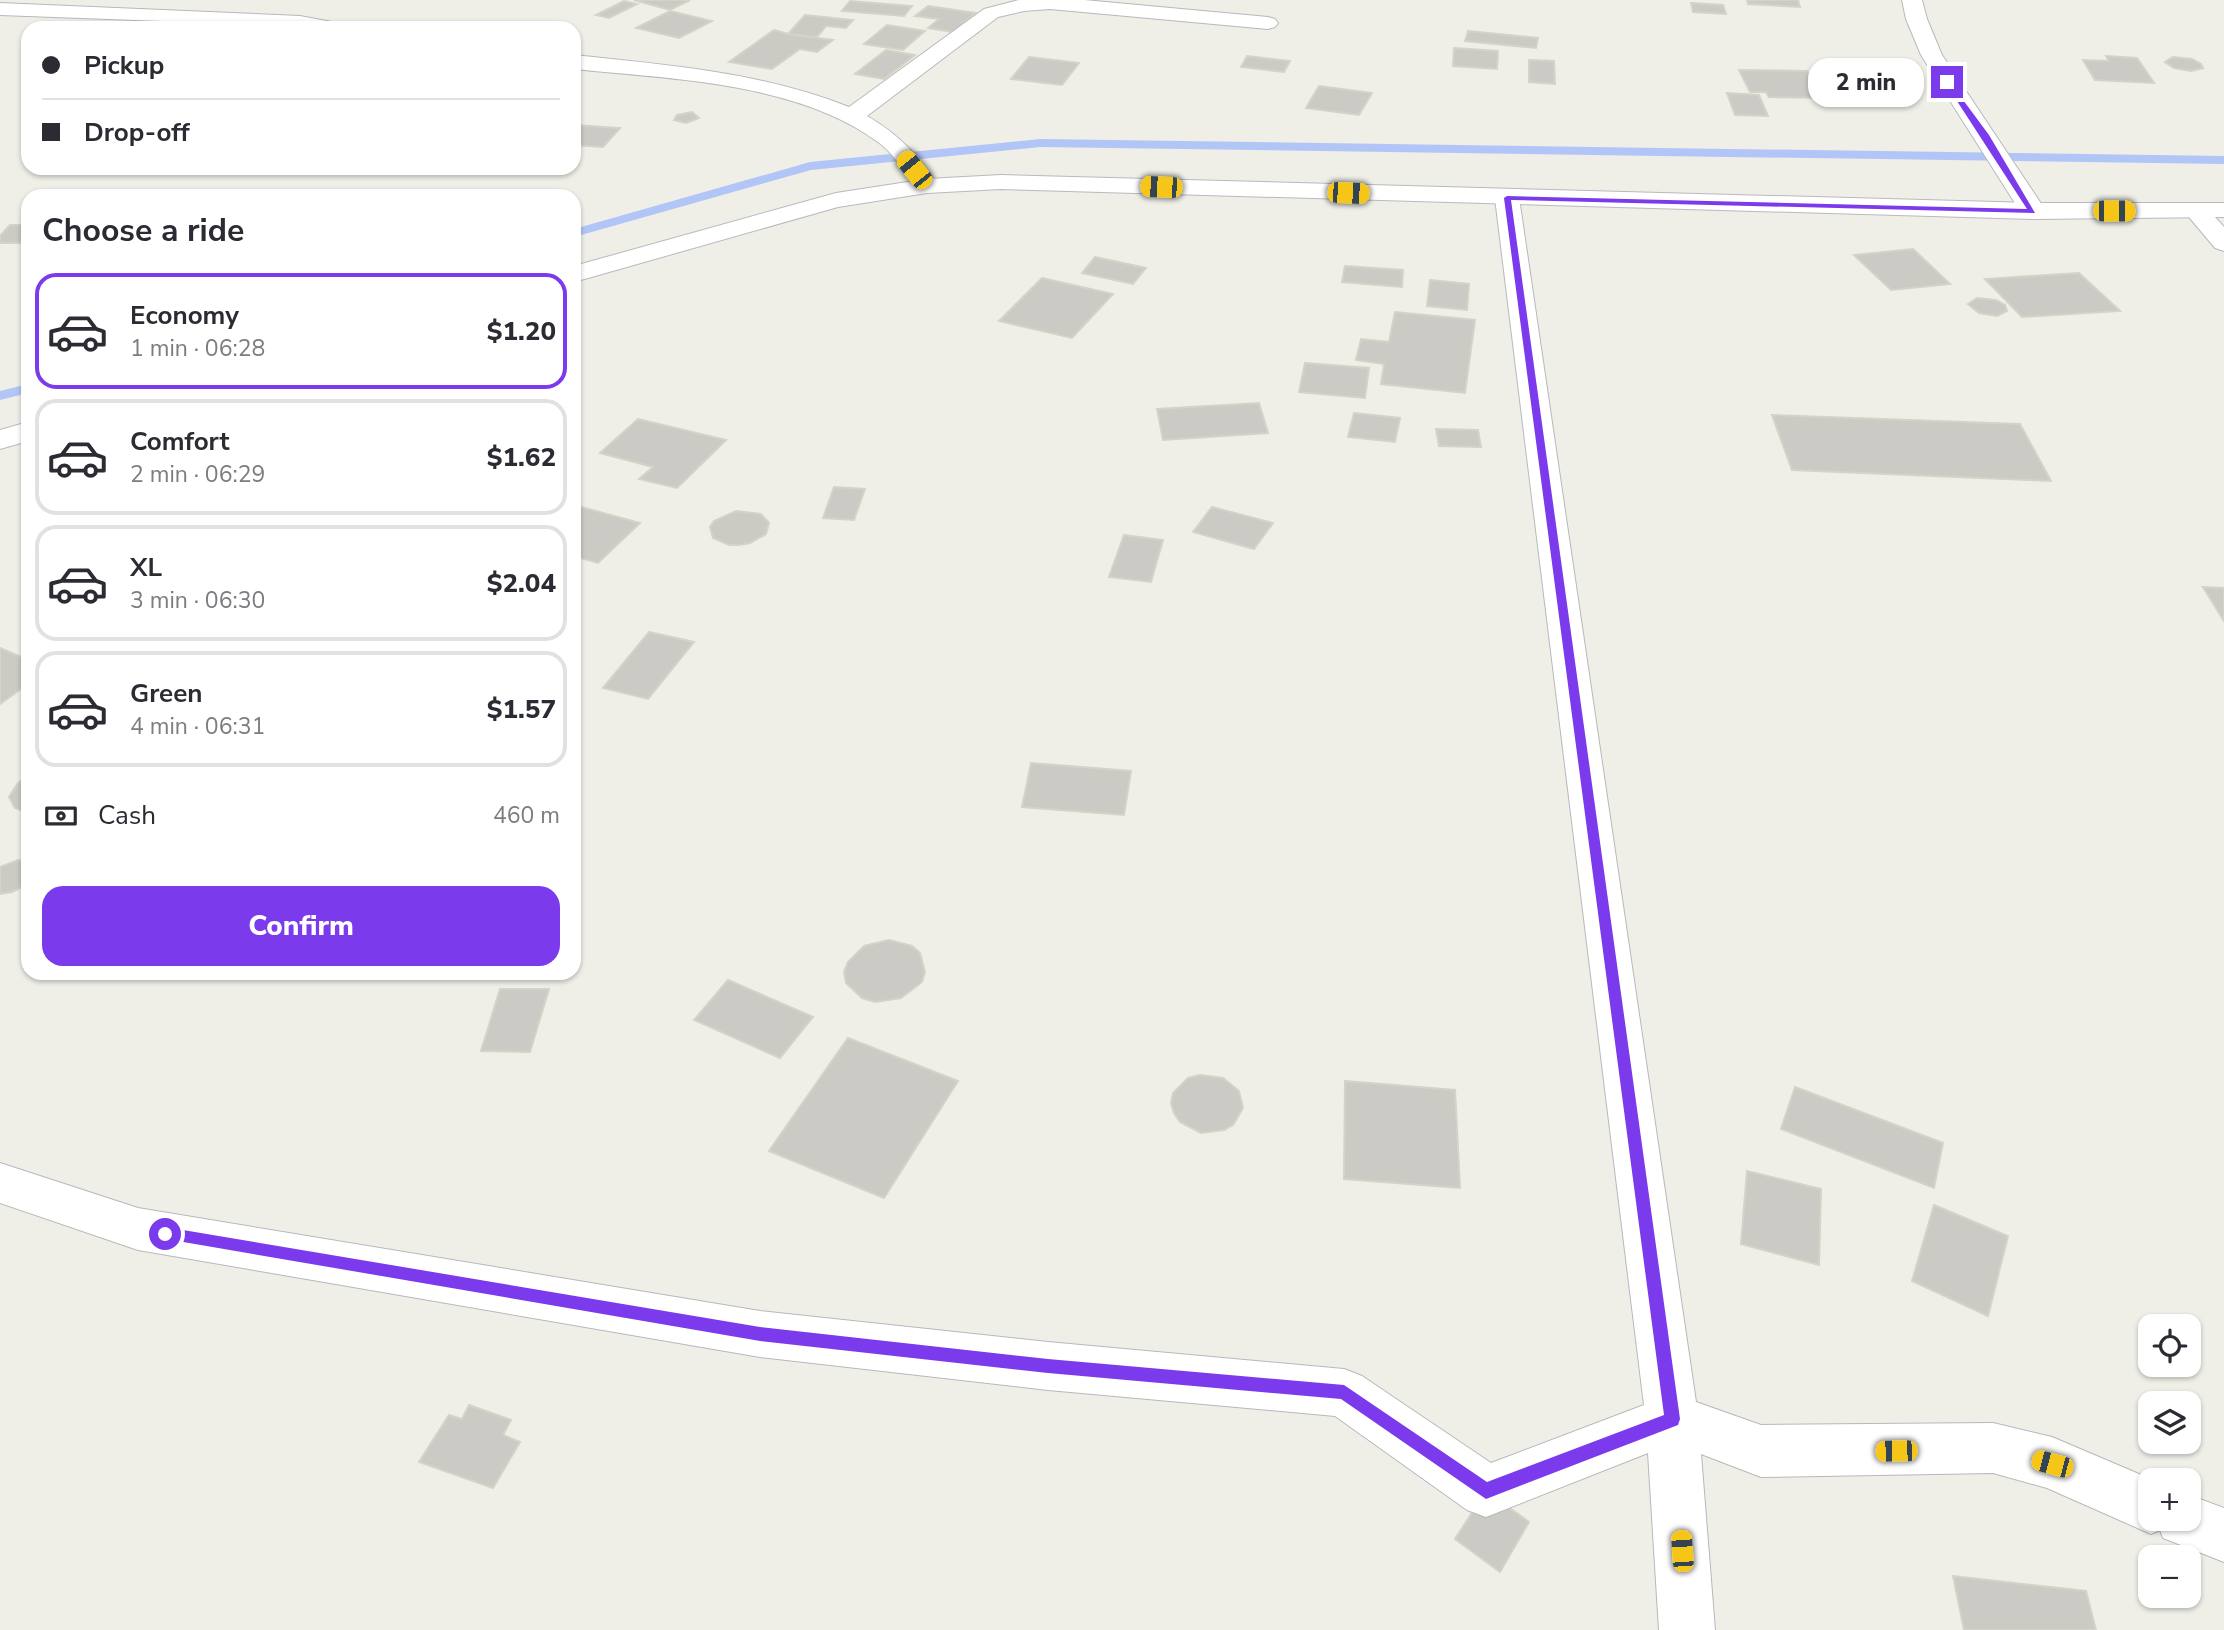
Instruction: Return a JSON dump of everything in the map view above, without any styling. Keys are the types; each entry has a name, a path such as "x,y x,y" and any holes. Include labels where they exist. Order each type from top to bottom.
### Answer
{"street":[{"path":"1912,0 1916,25 1947,82 1986,135 2033,211"},
{"path":"853,116 991,13 1024,5 1050,3 1268,23"},
{"path":"0,9 277,21"},
{"path":"581,63 772,89 853,116 888,138 927,186"},
{"path":"581,272 836,201 927,186 1001,182 2033,211 2224,210"},
{"path":"1507,198 1672,1419 1687,1630"},
{"path":"2195,210 2224,243"},
{"path":"0,440 21,433"},
{"path":"0,1183 138,1228 760,1334 1048,1366 1344,1392 1486,1491 1672,1419 1761,1451 1993,1448 2052,1464 2138,1501"},
{"path":"2201,1526 2224,1535"}],"building":[{"path":"634,0 690,0 670,10"},
{"path":"1747,0 1798,0 1800,7 1748,4"},
{"path":"624,1 637,4 609,18 596,15"},
{"path":"850,1 912,6 904,16 842,11"},
{"path":"1691,3 1723,5 1726,14 1693,12"},
{"path":"928,6 975,13 953,32 928,28 939,19 915,16"},
{"path":"670,11 712,21 679,38 636,28"},
{"path":"805,15 853,20 846,28 826,26 817,37 788,34"},
{"path":"887,25 925,31 903,50 864,44"},
{"path":"774,30 833,40 817,52 800,49 772,69 729,62"},
{"path":"1468,31 1538,38 1536,48 1465,41"},
{"path":"1454,48 1498,51 1497,69 1453,66"},
{"path":"886,50 915,55 884,79 855,74"},
{"path":"1247,56 1290,61 1284,72 1241,67"},
{"path":"2106,56 2137,58 2154,83 2095,80 2083,60 2109,61"},
{"path":"1029,57 1079,63 1062,85 1011,79"},
{"path":"2173,57 2192,59 2203,68 2191,71 2174,68 2165,62"},
{"path":"1529,60 1554,61 1555,84 1529,82"},
{"path":"1739,70 1807,71 1823,98 1769,97 1766,92 1750,92"},
{"path":"1319,86 1372,93 1359,115 1306,108"},
{"path":"1727,93 1759,95 1768,116 1735,115"},
{"path":"692,112 699,118 686,123 674,120 677,115"},
{"path":"581,125 620,128 603,147 581,145"},
{"path":"10,225 21,225 21,243 0,243 0,236"},
{"path":"1913,249 1950,284 1891,290 1854,255"},
{"path":"1095,257 1146,268 1133,284 1082,273"},
{"path":"1345,266 1403,270 1402,287 1342,282"},
{"path":"2079,273 2120,311 2022,317 1985,279"},
{"path":"1042,278 1113,294 1072,338 999,321"},
{"path":"1430,280 1469,284 1467,310 1427,306"},
{"path":"1977,298 1996,300 2005,305 2007,311 1997,316 1979,313 1968,304"},
{"path":"1395,312 1475,320 1465,393 1381,384 1384,364 1356,360 1361,339 1389,342"},
{"path":"1305,363 1369,368 1365,398 1299,392"},
{"path":"1259,403 1268,433 1163,440 1157,409"},
{"path":"1354,413 1400,418 1395,442 1348,437"},
{"path":"1772,415 2020,424 2051,481 1792,470"},
{"path":"638,419 726,440 677,488 639,479 653,467 600,453"},
{"path":"1436,429 1478,430 1481,447 1439,446"},
{"path":"834,487 865,489 854,520 823,518"},
{"path":"581,507 640,523 598,563 581,558"},
{"path":"1212,507 1273,523 1254,549 1193,532"},
{"path":"736,511 761,514 769,523 766,534 750,543 739,545 729,545 713,538 710,527 714,521"},
{"path":"1124,535 1163,540 1151,582 1109,577"},
{"path":"2203,587 2224,588 2224,621"},
{"path":"649,632 694,642 648,699 603,688"},
{"path":"0,648 21,657 21,689 0,704"},
{"path":"1031,763 1131,771 1124,815 1022,807"},
{"path":"21,781 21,810 15,808 9,797"},
{"path":"21,861 21,888 0,894 0,867"},
{"path":"889,940 912,946 920,953 925,972 922,982 901,998 875,1002 862,998 846,983 844,972 848,962 864,946"},
{"path":"728,980 813,1017 780,1058 694,1020"},
{"path":"500,989 549,989 530,1052 481,1051"},
{"path":"848,1038 958,1081 884,1198 769,1151"},
{"path":"1200,1075 1223,1078 1239,1091 1243,1108 1233,1125 1224,1130 1201,1133 1180,1122 1174,1113 1171,1103 1173,1093 1188,1078"},
{"path":"1345,1081 1455,1090 1460,1188 1344,1179"},
{"path":"1795,1087 1943,1143 1934,1188 1781,1129"},
{"path":"1747,1171 1821,1189 1819,1265 1741,1244"},
{"path":"1934,1205 2008,1236 1988,1316 1912,1281"},
{"path":"469,1405 511,1420 503,1435 520,1442 493,1488 419,1462 449,1415 462,1419"},
{"path":"1486,1491 1529,1522 1500,1572 1455,1539"},
{"path":"1953,1576 2086,1591 2096,1630 1964,1630"}],"waterway":[{"path":"581,231 810,166 1040,143 2224,160"},
{"path":"0,396 21,390"}],"route":[{"path":"165,1234 760,1334 1048,1366 1344,1392 1486,1491 1672,1419 1507,198 2033,211 1986,135 1947,82"}]}
